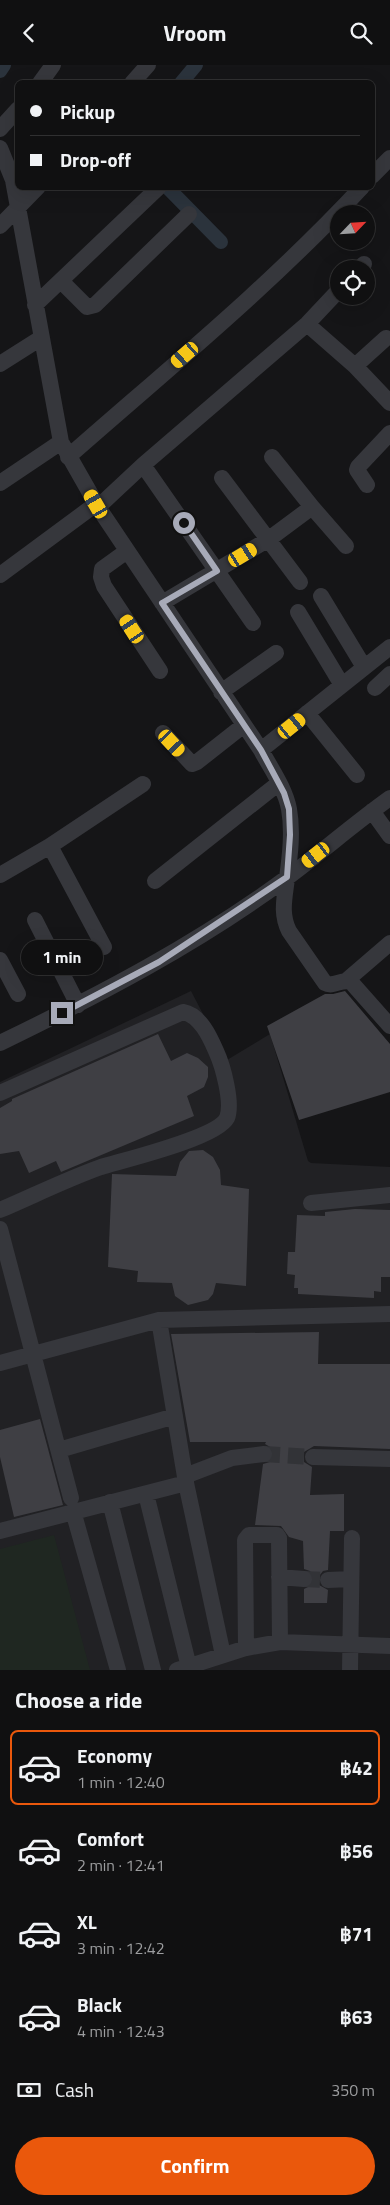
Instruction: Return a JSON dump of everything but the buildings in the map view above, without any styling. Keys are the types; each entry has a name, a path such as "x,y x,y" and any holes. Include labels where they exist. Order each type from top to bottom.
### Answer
{"street":[{"path":"42,80 53,65"},
{"path":"135,80 148,65"},
{"path":"0,129 15,112"},
{"path":"0,148 9,166 19,209 61,442 97,505 261,750 279,783 289,809 290,835 283,909 285,923 325,983 333,985 347,980 390,943"},
{"path":"375,173 390,158"},
{"path":"0,226 19,209 35,190"},
{"path":"35,305 156,190"},
{"path":"68,457 272,278 317,236 359,190"},
{"path":"60,281 87,307 95,305 189,214"},
{"path":"0,575 97,505 307,324 330,300"},
{"path":"307,324 355,366 390,403"},
{"path":"0,364 41,338"},
{"path":"355,366 386,338"},
{"path":"367,485 357,470 358,467 390,433"},
{"path":"0,483 61,442"},
{"path":"272,457 346,546"},
{"path":"143,465 253,623"},
{"path":"222,478 300,582"},
{"path":"162,603 269,539 312,507"},
{"path":"128,551 102,569 101,577 104,586 160,671"},
{"path":"321,595 364,667"},
{"path":"298,612 342,685"},
{"path":"261,750 389,648"},
{"path":"221,692 276,653"},
{"path":"375,688 390,674"},
{"path":"307,713 357,775"},
{"path":"163,733 194,764 244,725"},
{"path":"155,881 279,783"},
{"path":"0,875 50,846 143,784"},
{"path":"0,1043 78,1005 159,962 287,877 390,799"},
{"path":"372,811 390,836"},
{"path":"50,846 104,947"},
{"path":"35,920 78,1005"},
{"path":"0,960 18,993"},
{"path":"347,980 358,988 387,1017"},
{"path":"0,1093 183,1012 194,1017 211,1039 225,1079 228,1105 227,1118 216,1128 162,1151 102,1167 0,1210"},
{"path":"311,1203 390,1195"},
{"path":"0,1229 34,1353 72,1505 118,1670"},
{"path":"0,1363 159,1321 390,1314"},
{"path":"159,1321 185,1479 223,1655"},
{"path":"59,1451 175,1416"},
{"path":"0,1531 72,1505 110,1502 146,1495 232,1459 264,1454"},
{"path":"313,1457 390,1459"},
{"path":"146,1495 183,1668 246,1648 280,1642 390,1646"},
{"path":"110,1502 153,1670"},
{"path":"246,1648 245,1540 248,1536 278,1536 280,1642"},
{"path":"350,1670 352,1538"},
{"path":"279,1577 304,1579"},
{"path":"328,1580 351,1579"}],"shaded area":[{"path":"191,991 227,1060 270,1034 308,1161 311,1163 390,1167 390,1670 0,1670 0,1082"},
{"path":"54,1535 90,1670 0,1670 0,1549"}],"waterway":[{"path":"0,71 4,65"},
{"path":"184,80 196,65"},
{"path":"170,190 221,242"}],"tunnel":[{"path":"264,1454 313,1457"},
{"path":"304,1579 328,1580"}],"route":[{"path":"62,1013 159,962 287,877 290,835 289,809 284,793 261,750 162,603 217,571 184,523"}]}
